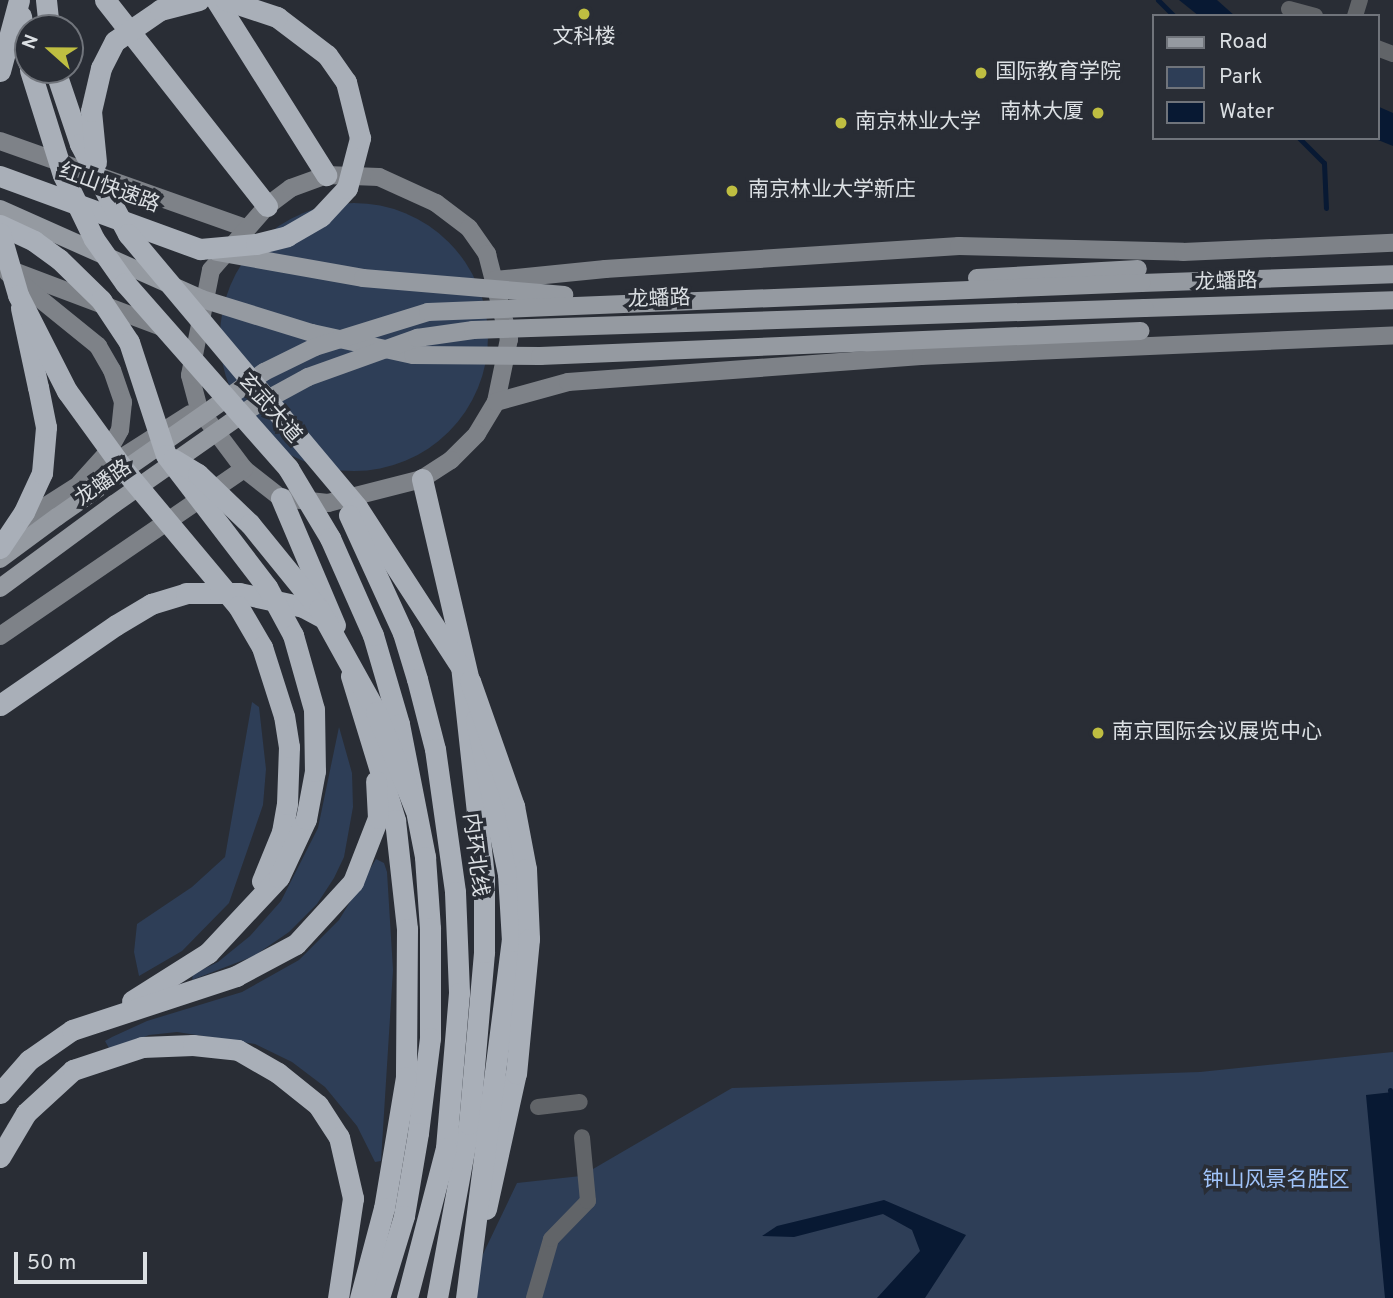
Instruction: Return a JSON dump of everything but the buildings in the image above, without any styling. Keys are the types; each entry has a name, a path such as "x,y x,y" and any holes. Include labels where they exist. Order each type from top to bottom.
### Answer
{"highway":[{"path":"0,71 19,0"},
{"path":"101,186 91,111 106,54 115,41 141,20 199,0"},
{"path":"216,0 326,175"},
{"path":"201,249 256,244 287,236 321,216 347,188 360,138 346,82 327,55 277,17 226,0"},
{"path":"114,3 267,206"},
{"name":"玄武大道","path":"34,84 63,175 94,239 125,283 288,468 330,538 373,635 399,724 415,809"},
{"name":"玄武大道","path":"60,84 80,144 128,234 306,441"},
{"name":"红山快速路","path":"0,176 201,249"},
{"path":"0,225 43,247 101,300 133,352 166,455 284,615 311,696 315,771 312,797 297,844 279,877 208,953 112,1013 50,1045 0,1093"},
{"path":"0,233 18,295 46,427 42,473 34,494 0,548"},
{"path":"18,295 89,424 220,579 250,626 278,694 289,747 290,782 282,832 250,908"},
{"path":"306,441 384,545 470,681 509,788 520,832 529,905 527,976 516,1073 496,1175 469,1257"},
{"name":"内环北线","path":"306,441 359,533 403,633 435,749 455,892 458,993 446,1148 407,1298"},
{"path":"166,455 198,474 250,524 293,572 342,644"},
{"path":"422,479 456,621 508,874 512,941 469,1257 466,1298"},
{"path":"281,498 342,644 376,712 415,809 429,916 430,1038 404,1216 379,1298"},
{"path":"0,705 116,625 151,604 186,593 239,593 303,607 324,617 342,644 396,820 407,929 406,1077 384,1209 360,1298"},
{"path":"437,1298 469,1124 484,952 484,877 456,621"},
{"path":"112,1013 236,976 269,962 318,924 354,882 374,836 378,818 376,761"},
{"path":"0,1157 26,1113 73,1070 142,1047 193,1045 238,1050 278,1073 318,1105 339,1137 353,1198 338,1298"}],"main road":[{"path":"0,141 246,228"},
{"path":"326,175 379,177 436,203 469,228 487,254 509,339 496,402 477,434 451,460 422,479 328,503 281,498 244,469 199,409 190,375 194,340 211,270 267,206 291,188 326,175"},
{"path":"0,209 202,299 312,332 413,355 540,356 1140,331 1175,343"},
{"path":"495,281 605,269 959,246 1183,252 1393,243"},
{"path":"201,249 363,278 582,296 1138,269 1183,252"},
{"path":"0,266 194,340"},
{"path":"0,266 98,346 112,370 123,402 120,430 108,452 80,483"},
{"name":"龙蟠路","path":"0,559 264,372 315,347 428,312 1393,274"},
{"name":"龙蟠路","path":"0,588 251,408 353,357 417,338 473,330 1393,300"},
{"path":"496,402 568,382 1175,343 1393,335"},
{"path":"80,483 199,409"},
{"path":"0,636 244,469"},
{"name":"龙蟠路","path":"0,535 80,483"}],"street":[{"path":"1289,9 1308,14"},
{"path":"538,1107 580,1102"},
{"path":"534,1298 551,1240 588,1201 582,1137"}],"green space":[{"path":"354,203 405,213 449,242 478,286 488,337 478,388 449,432 405,461 354,471 303,461 259,432 230,388 220,337 230,286 259,242 303,213"},
{"path":"252,702 259,707 266,769 263,805 229,903 182,951 139,976 134,952 137,924 192,887 225,857"},
{"path":"339,727 352,773 353,807 344,857 334,878 317,904 289,932 254,956 192,980 193,974 218,962 250,936 281,901 318,828"},
{"path":"376,859 384,863 387,872 393,970 381,1161 375,1162 357,1126 325,1087 292,1062 255,1044 177,1032 149,1035 110,1050 105,1041 112,1037 147,1021 242,992 299,960 339,920"},
{"name":"钟山风景名胜区","path":"1393,1052 1393,1298 462,1298 517,1183 581,1176 732,1088 1200,1072"}],"water":[{"path":"1179,0 1217,0 1233,14 1196,14"},
{"path":"1379,107 1393,113 1393,146 1378,140"},
{"path":"1393,1092 1393,1298 1385,1298 1366,1095"},
{"path":"884,1200 966,1235 925,1298 877,1298 920,1251 912,1230 883,1214 794,1237 762,1236 777,1226"}],"waterway":[{"path":"1158,0 1172,14"},
{"path":"1301,140 1324,163 1326,208"},
{"path":"1390,1090 1393,1104"}],"place":[{"name":"文科楼","path":"584,14"},
{"name":"国际教育学院","path":"981,73"},
{"name":"南林大厦","path":"1098,113"},
{"name":"南京林业大学","path":"841,123"},
{"name":"南京林业大学·新庄","path":"732,191"},
{"name":"南京国际会议展览中心","path":"1098,733"}]}
